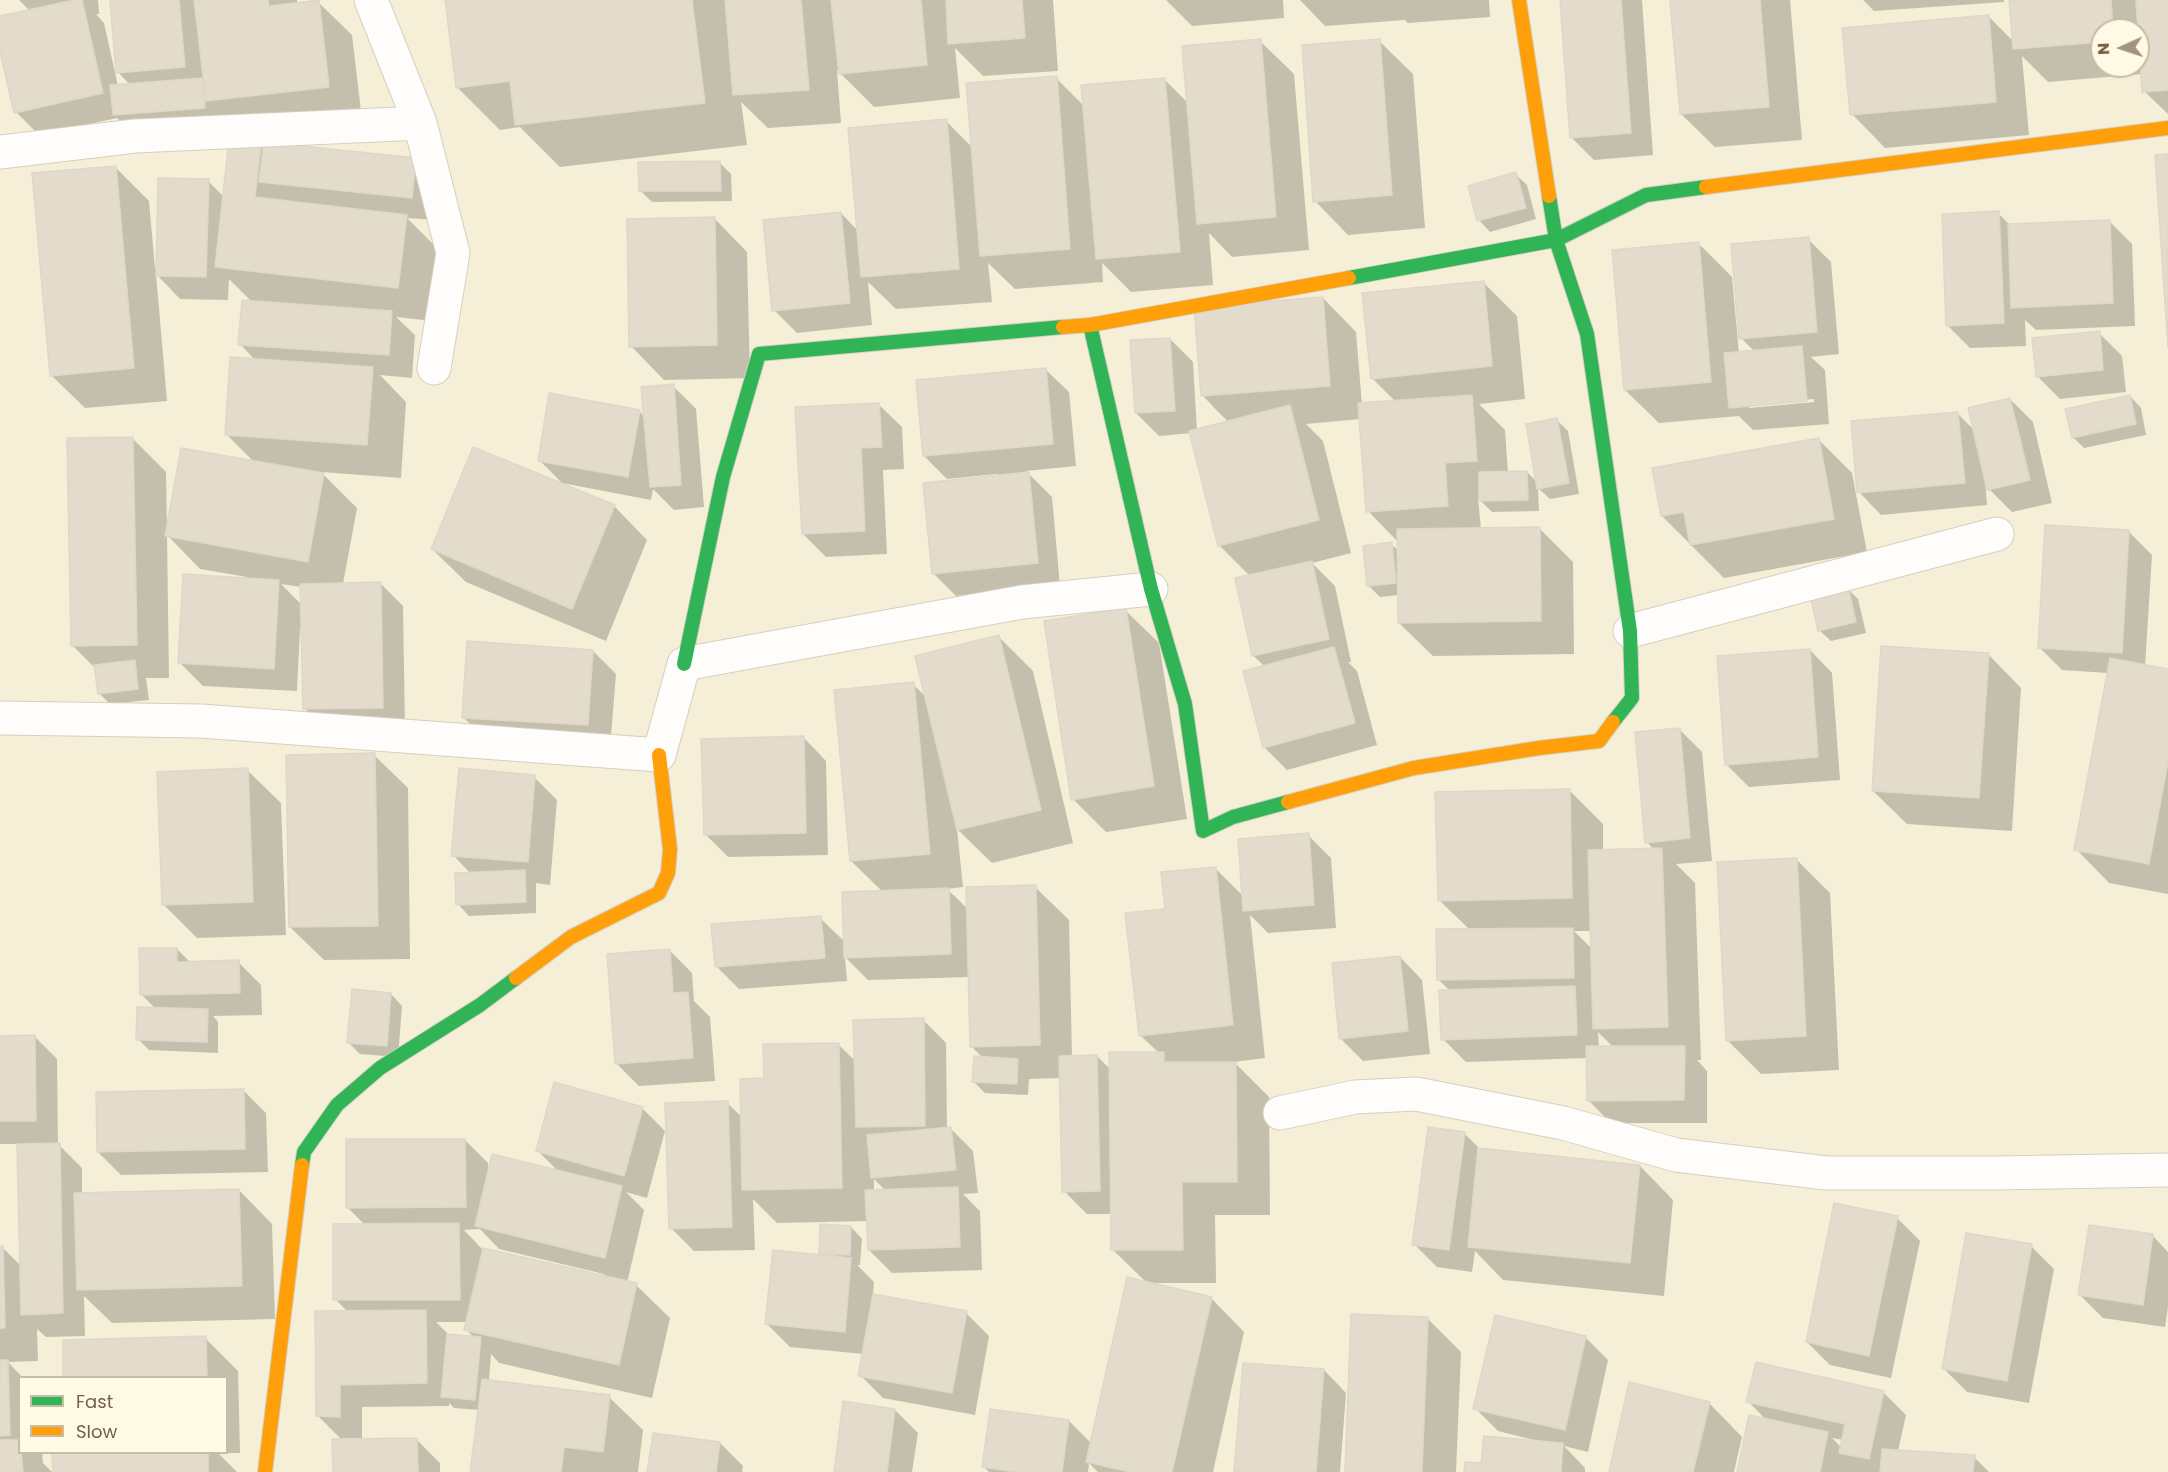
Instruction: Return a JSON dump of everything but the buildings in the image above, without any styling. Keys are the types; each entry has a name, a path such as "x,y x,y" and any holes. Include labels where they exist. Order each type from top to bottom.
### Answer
{"street":[{"path":"371,0 420,123 453,253 434,368"},
{"path":"1090,325 1150,589 1185,704 1203,831 1233,817 1414,768 1599,741 1632,698 1630,631 1587,334 1556,240 1519,0"},
{"path":"0,152 135,136 420,123"},
{"path":"265,1472 304,1152 337,1105 380,1068 480,1005 571,936 659,893 668,873 670,849 659,755 684,664 723,477 759,354 1090,325 1556,240 1646,195 2168,128"},
{"path":"1630,631 1997,534"},
{"path":"684,664 1022,602 1150,589"},
{"path":"0,718 201,721 659,755"},
{"path":"1280,1113 1355,1097 1416,1094 1563,1123 1676,1155 1826,1173 2168,1170"}],"shaded area":[{"path":"0,0 2168,0 2168,1472 0,1472"}],"traffic: fast":[{"path":"1349,278 1556,240 1646,195 1706,187"},
{"path":"1549,196 1556,240 1587,334 1630,631 1632,698 1613,722"},
{"path":"1090,325 1151,589 1185,704 1203,831 1233,817 1288,802"},
{"path":"684,664 723,477 759,354 1063,327"},
{"path":"302,1165 304,1152 337,1105 380,1068 480,1005 516,978"}],"traffic: slow":[{"path":"1519,0 1549,196"},
{"path":"1706,187 2168,128"},
{"path":"1063,327 1090,325 1349,278"},
{"path":"1288,802 1414,768 1599,741 1613,722"},
{"path":"516,978 571,937 659,893 668,873 670,849 659,755"},
{"path":"265,1472 302,1165"}]}
